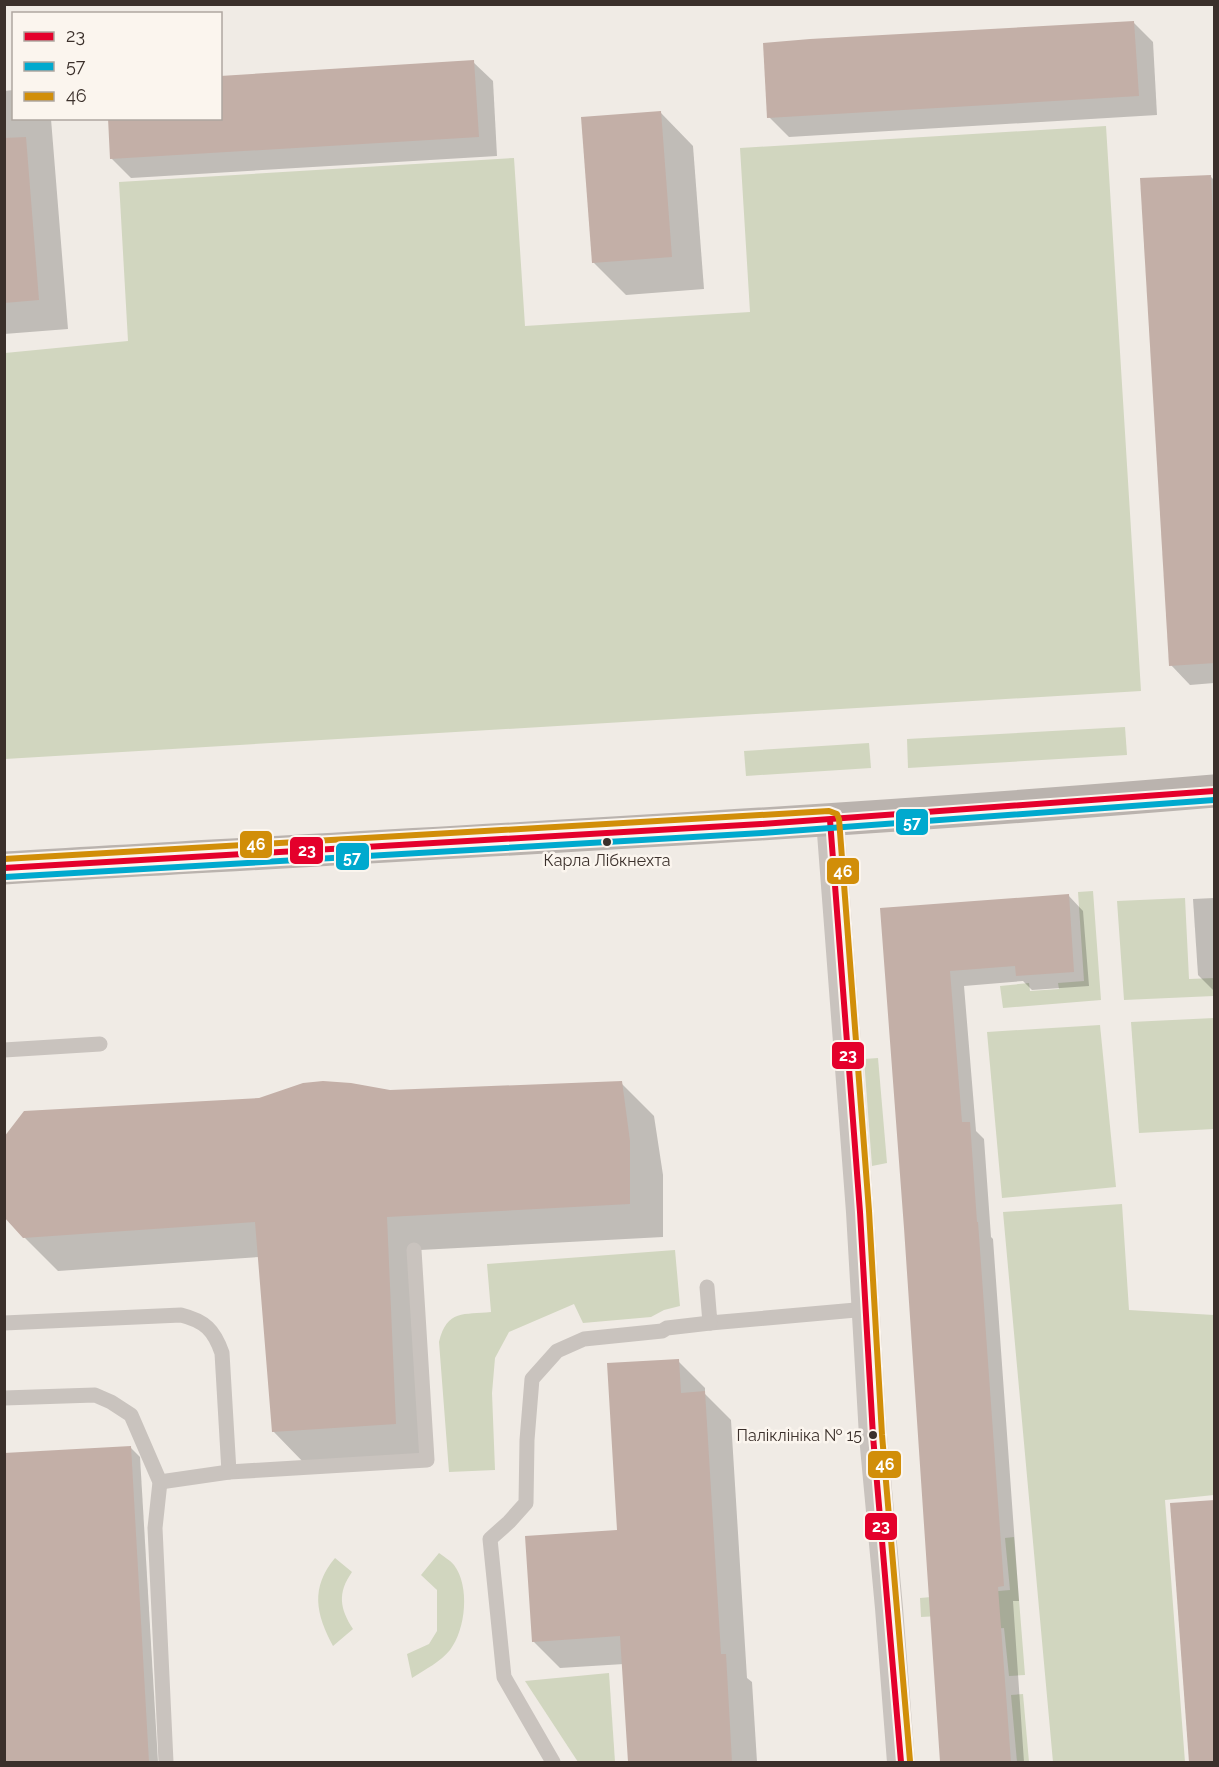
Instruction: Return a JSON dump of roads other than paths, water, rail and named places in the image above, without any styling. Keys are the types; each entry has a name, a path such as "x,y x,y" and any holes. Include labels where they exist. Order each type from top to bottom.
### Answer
{"main road":[{"path":"4,868 830,820 1095,802 1215,791"}],"street":[{"path":"830,820 867,1309 873,1436 901,1762"}],"lane":[{"path":"4,1050 100,1044"},
{"path":"160,1482 229,1472 427,1461 414,1250"},
{"path":"707,1287 710,1323"},
{"path":"551,1762 504,1677 490,1539 526,1503 527,1440 532,1379 557,1351 584,1339 710,1323 867,1309"},
{"path":"4,1323 181,1316 194,1318 205,1325 217,1337 222,1353 229,1472"},
{"path":"4,1398 95,1395 131,1415 160,1482 155,1528 165,1762"}],"place":[{"name":"Карла Лібкнехта","path":"607,842"},
{"name":"Паліклініка № 15","path":"873,1435"}]}
